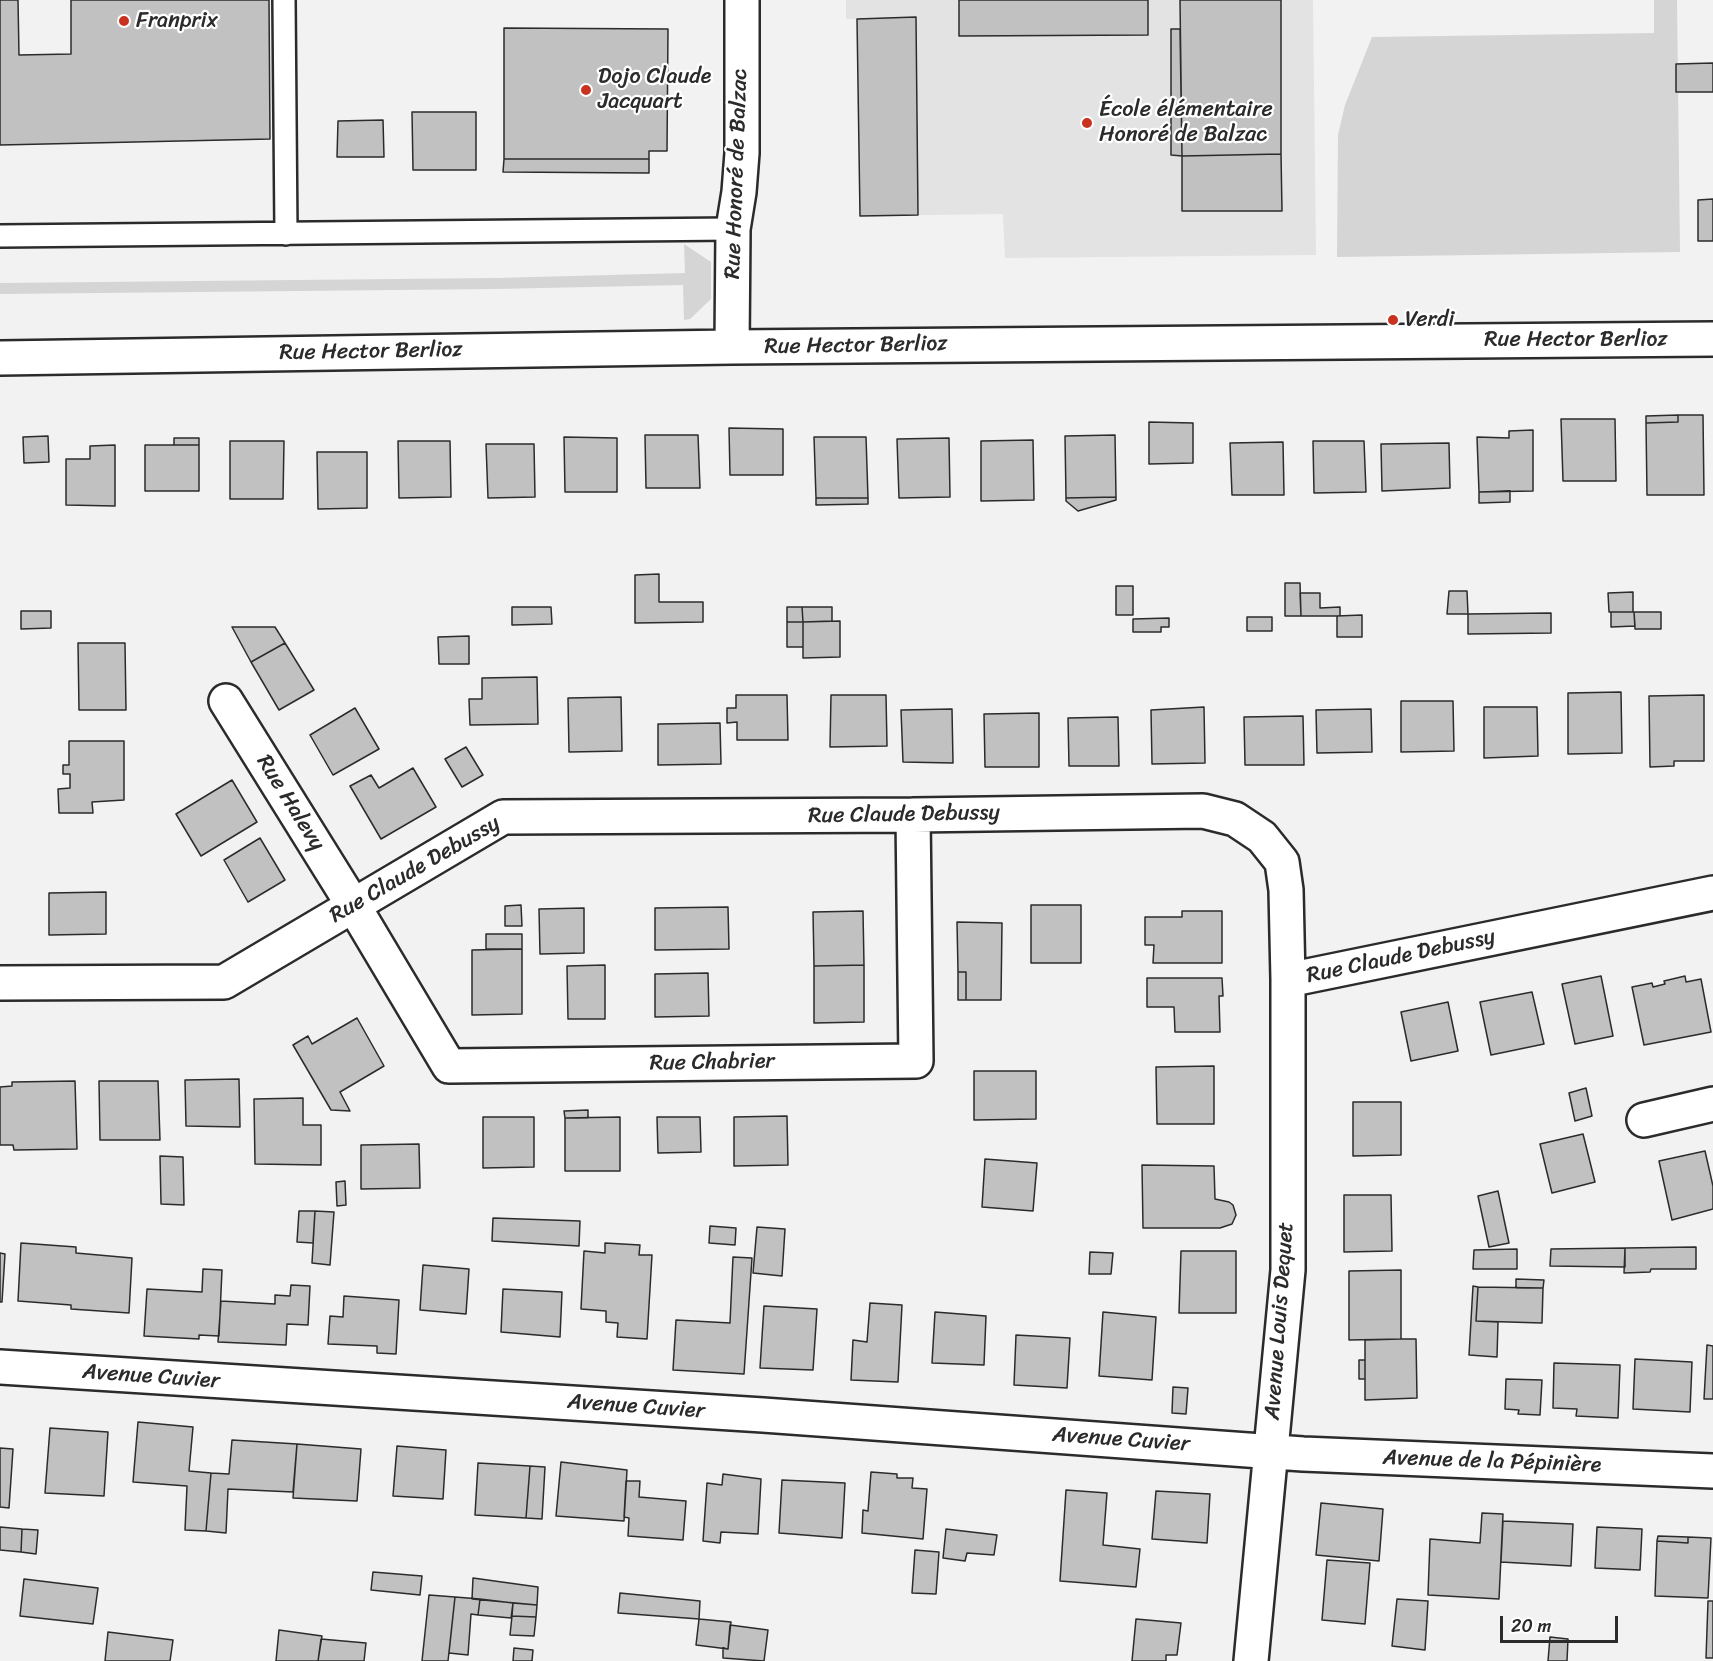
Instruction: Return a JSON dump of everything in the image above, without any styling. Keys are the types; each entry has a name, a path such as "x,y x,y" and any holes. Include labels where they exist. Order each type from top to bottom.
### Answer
{"street":[{"name":"Rue Honoré de Balzac","path":"732,347 733,229 742,153 742,0"},
{"name":"Rue Hector Berlioz","path":"0,358 732,347 1713,339"},
{"name":"Rue Halevy","path":"226,701 353,905"},
{"name":"Rue Claude Debussy","path":"0,983 224,981 503,817 1203,811 1235,819 1262,837 1282,862 1286,890 1288,980 1713,893"},
{"name":"Rue Chabrier","path":"353,905 449,1066 916,1061 913,815"},
{"name":"Avenue Louis Dequet","path":"1251,1661 1288,1270 1288,980"},
{"path":"1644,1120 1713,1104"},
{"name":"Avenue Cuvier","path":"0,1367 775,1416 1271,1451"},
{"name":"Avenue de la Pépinière","path":"1271,1451 1713,1471"}],"lane":[{"path":"284,0 286,234"},
{"path":"0,236 733,229"}],"shaded area":[{"name":"École élémentaire Honoré de Balzac","path":"846,0 1313,0 1316,255 1005,258 1003,214 860,216 857,19 846,19"},
{"path":"1654,0 1677,0 1680,252 1337,257 1338,135 1345,105 1372,37 1654,33"},
{"path":"684,244 711,262 711,299 690,319 684,320 683,285 0,294 0,283 496,278 685,273"}],"building":[{"path":"0,0 18,0 19,55 71,54 71,0 269,0 270,139 0,145"},
{"path":"959,0 1148,0 1148,35 959,36"},
{"path":"1180,0 1281,0 1281,154 1182,156"},
{"path":"916,17 918,215 860,216 857,19"},
{"name":"Dojo Claude Jacquart","path":"504,28 668,29 667,151 649,151 649,159 504,159"},
{"path":"1171,29 1180,29 1182,156 1171,155"},
{"path":"1713,63 1713,92 1676,92 1676,64"},
{"path":"412,112 476,112 476,170 413,170"},
{"path":"383,120 384,157 337,157 338,121"},
{"path":"1281,154 1282,211 1182,211 1182,156"},
{"path":"504,159 649,159 649,173 503,172"},
{"path":"1713,199 1713,241 1698,241 1698,200"},
{"path":"1678,415 1678,422 1646,423 1646,416"},
{"path":"1678,415 1703,415 1704,495 1647,495 1646,423 1678,422"},
{"path":"1561,419 1615,419 1616,481 1563,481"},
{"path":"1149,422 1193,423 1193,463 1149,464"},
{"path":"729,428 783,429 783,475 730,475"},
{"path":"1533,430 1533,491 1479,492 1477,437 1509,438 1509,431"},
{"path":"645,435 698,435 700,488 646,488"},
{"path":"1115,435 1116,497 1066,498 1065,436"},
{"path":"48,436 49,462 24,463 23,437"},
{"path":"564,437 617,438 617,492 565,492"},
{"path":"814,437 866,437 868,498 816,498"},
{"path":"174,438 199,438 199,445 174,445"},
{"path":"949,438 950,497 899,498 897,439"},
{"path":"1033,440 1034,500 981,501 981,441"},
{"path":"230,441 284,441 283,499 230,499"},
{"path":"398,441 450,441 451,497 399,498"},
{"path":"1313,441 1364,441 1366,492 1314,493"},
{"path":"1283,442 1284,495 1232,495 1230,443"},
{"path":"1449,443 1450,488 1382,491 1381,444"},
{"path":"486,444 534,444 535,497 488,498"},
{"path":"115,445 115,506 66,505 66,459 90,459 90,446"},
{"path":"145,445 199,445 199,491 145,491"},
{"path":"317,452 367,452 367,508 318,509"},
{"path":"1510,491 1510,502 1479,503 1479,492"},
{"path":"1116,497 1116,500 1078,511 1066,501 1066,498"},
{"path":"816,498 868,498 868,504 816,505"},
{"path":"659,574 659,602 703,602 703,622 635,623 635,575"},
{"path":"1285,583 1300,583 1301,616 1285,616"},
{"path":"1116,586 1133,586 1133,615 1116,615"},
{"path":"1449,591 1467,591 1468,614 1447,614"},
{"path":"1633,592 1633,612 1609,612 1608,593"},
{"path":"1300,593 1320,593 1320,608 1340,607 1340,616 1301,616"},
{"path":"512,607 551,607 552,624 512,625"},
{"path":"787,607 802,607 803,622 787,622"},
{"path":"802,607 832,607 832,621 803,622"},
{"path":"21,611 51,611 51,628 21,629"},
{"path":"1611,612 1634,612 1635,626 1611,627"},
{"path":"1634,612 1661,612 1661,629 1635,629"},
{"path":"1551,613 1551,633 1468,634 1468,614"},
{"path":"1362,615 1362,637 1337,637 1337,616"},
{"path":"1247,617 1272,617 1272,631 1247,631"},
{"path":"1169,618 1169,627 1161,627 1161,632 1133,632 1133,619"},
{"path":"840,621 840,657 803,658 803,622"},
{"path":"787,622 803,622 803,647 787,647"},
{"path":"232,627 275,627 285,643 251,662"},
{"path":"469,636 469,664 439,664 438,637"},
{"path":"78,643 125,643 126,710 79,710"},
{"path":"285,643 314,690 279,710 251,662"},
{"path":"537,677 538,724 470,725 469,699 482,699 482,678"},
{"path":"1621,692 1622,753 1568,754 1568,693"},
{"path":"736,695 787,695 788,740 737,740 737,722 727,723 727,708 736,708"},
{"path":"831,695 886,695 887,746 830,747"},
{"path":"1704,695 1704,761 1674,761 1674,766 1650,767 1649,696"},
{"path":"621,697 622,751 569,752 568,698"},
{"path":"1401,701 1453,701 1454,751 1401,752"},
{"path":"1204,707 1205,763 1152,764 1151,710"},
{"path":"1484,707 1537,707 1538,756 1484,758"},
{"path":"355,708 379,749 333,775 310,735"},
{"path":"952,709 953,763 903,762 901,710"},
{"path":"1371,709 1372,752 1317,753 1316,710"},
{"path":"1039,713 1039,767 985,767 984,714"},
{"path":"1303,716 1304,765 1245,765 1244,717"},
{"path":"1118,717 1119,766 1069,766 1068,718"},
{"path":"720,723 721,764 658,765 658,724"},
{"path":"69,741 124,741 124,800 92,802 93,813 59,813 58,789 70,788 70,774 63,774 63,765 69,765"},
{"path":"466,747 483,775 462,787 445,759"},
{"path":"413,768 436,807 381,839 350,786 371,775 379,788"},
{"path":"232,780 257,822 201,856 176,814"},
{"path":"260,838 285,880 248,902 224,860"},
{"path":"106,892 106,934 49,935 49,893"},
{"path":"521,905 522,926 505,926 505,906"},
{"path":"1031,905 1081,905 1081,963 1031,963"},
{"path":"728,907 729,949 655,950 655,908"},
{"path":"584,908 584,953 540,954 539,909"},
{"path":"863,911 864,965 814,966 813,912"},
{"path":"1182,911 1222,911 1222,963 1153,963 1154,945 1145,945 1145,917 1182,917"},
{"path":"957,922 1002,923 1001,1000 966,1000 966,972 958,972"},
{"path":"486,934 522,934 522,949 486,949"},
{"path":"522,949 522,1014 472,1015 472,950"},
{"path":"605,965 605,1019 568,1019 567,966"},
{"path":"864,965 864,1022 814,1023 814,966"},
{"path":"958,972 966,972 966,1000 958,1000"},
{"path":"708,973 709,1016 655,1017 655,974"},
{"path":"1601,976 1613,1036 1575,1044 1562,984"},
{"path":"1685,976 1686,982 1701,979 1711,1032 1644,1045 1632,987 1652,983 1653,987 1665,984 1664,981"},
{"path":"1147,978 1222,978 1223,996 1219,996 1220,1032 1175,1032 1174,1007 1147,1007"},
{"path":"1532,992 1544,1044 1491,1055 1480,1002"},
{"path":"1448,1002 1458,1051 1411,1061 1401,1012"},
{"path":"357,1018 384,1066 340,1092 350,1111 331,1110 293,1045 308,1036 312,1044"},
{"path":"1214,1066 1214,1124 1157,1124 1156,1067"},
{"path":"974,1071 1036,1071 1036,1119 974,1120"},
{"path":"239,1079 240,1127 186,1126 185,1080"},
{"path":"75,1081 77,1149 14,1150 13,1145 0,1145 0,1087 12,1086 12,1082"},
{"path":"99,1081 158,1081 160,1140 100,1140"},
{"path":"1586,1088 1592,1116 1575,1121 1569,1093"},
{"path":"303,1098 303,1125 321,1125 321,1165 255,1164 254,1099"},
{"path":"1353,1102 1401,1102 1401,1155 1353,1156"},
{"path":"588,1110 588,1118 565,1118 564,1111"},
{"path":"787,1116 788,1165 734,1166 734,1117"},
{"path":"483,1117 534,1117 534,1167 483,1168"},
{"path":"620,1117 620,1171 565,1171 565,1118"},
{"path":"657,1117 700,1117 701,1152 658,1153"},
{"path":"1583,1134 1595,1182 1552,1193 1540,1144"},
{"path":"419,1144 420,1188 361,1189 361,1145"},
{"path":"1705,1151 1713,1186 1713,1209 1672,1220 1659,1161"},
{"path":"160,1156 183,1157 184,1205 161,1204"},
{"path":"985,1159 1037,1163 1033,1211 982,1207"},
{"path":"1142,1165 1214,1166 1215,1199 1233,1205 1236,1215 1232,1224 1220,1228 1143,1228"},
{"path":"345,1181 346,1205 337,1206 336,1182"},
{"path":"1498,1191 1509,1243 1489,1247 1478,1196"},
{"path":"1344,1195 1391,1195 1392,1251 1344,1252"},
{"path":"299,1211 315,1211 313,1243 297,1242"},
{"path":"315,1211 334,1212 330,1265 312,1263"},
{"path":"493,1218 580,1221 579,1246 492,1241"},
{"path":"710,1226 736,1228 735,1245 709,1243"},
{"path":"757,1227 785,1229 782,1276 753,1273"},
{"path":"21,1243 76,1247 76,1253 132,1258 129,1313 71,1309 71,1305 18,1301"},
{"path":"605,1243 640,1245 639,1255 652,1255 647,1339 617,1337 618,1323 606,1322 606,1311 581,1309 584,1251 605,1253"},
{"path":"1696,1247 1696,1269 1651,1269 1650,1272 1624,1273 1625,1248"},
{"path":"1625,1248 1625,1267 1550,1266 1551,1249"},
{"path":"1517,1249 1517,1269 1473,1269 1474,1250"},
{"path":"1181,1251 1236,1251 1236,1313 1179,1313"},
{"path":"1090,1252 1113,1253 1111,1274 1089,1274"},
{"path":"0,1253 5,1254 2,1302 0,1302"},
{"path":"733,1257 752,1258 744,1374 673,1370 676,1320 730,1323"},
{"path":"423,1265 469,1269 466,1314 420,1310"},
{"path":"203,1269 222,1270 219,1336 199,1335 199,1339 144,1336 147,1289 202,1292"},
{"path":"1401,1270 1401,1339 1349,1340 1349,1271"},
{"path":"1516,1279 1544,1280 1543,1288 1516,1288"},
{"path":"291,1285 310,1286 308,1325 287,1324 286,1345 218,1342 221,1301 275,1304 275,1295 290,1296"},
{"path":"1473,1286 1478,1287 1476,1321 1498,1322 1497,1357 1469,1355"},
{"path":"1478,1287 1543,1288 1542,1323 1476,1321"},
{"path":"503,1289 562,1292 560,1337 501,1332"},
{"path":"344,1296 399,1300 396,1354 377,1353 377,1346 328,1344 330,1316 343,1317"},
{"path":"870,1303 902,1305 898,1382 851,1380 853,1340 867,1342"},
{"path":"764,1306 817,1309 813,1370 760,1368"},
{"path":"935,1312 986,1316 984,1365 932,1363"},
{"path":"1103,1312 1156,1317 1152,1380 1099,1376"},
{"path":"1016,1335 1070,1338 1067,1388 1014,1385"},
{"path":"1416,1339 1417,1398 1365,1400 1365,1340"},
{"path":"1707,1345 1713,1346 1713,1399 1704,1399"},
{"path":"1635,1359 1692,1362 1690,1412 1633,1409"},
{"path":"1359,1360 1365,1360 1365,1379 1359,1379"},
{"path":"1554,1363 1620,1365 1618,1418 1576,1416 1577,1409 1553,1408"},
{"path":"1506,1379 1542,1380 1540,1415 1518,1414 1519,1410 1505,1409"},
{"path":"1173,1387 1188,1388 1186,1414 1172,1413"},
{"path":"138,1422 193,1427 189,1471 211,1473 206,1531 185,1530 187,1486 133,1482"},
{"path":"50,1428 108,1432 104,1496 45,1493"},
{"path":"232,1440 297,1444 293,1492 228,1489 226,1533 206,1531 211,1473 229,1474"},
{"path":"297,1444 361,1449 357,1501 293,1498"},
{"path":"397,1446 446,1450 443,1499 393,1496"},
{"path":"0,1448 13,1449 9,1508 0,1507"},
{"path":"561,1462 627,1470 624,1521 556,1516"},
{"path":"478,1463 530,1466 526,1518 475,1515"},
{"path":"530,1466 545,1467 542,1519 526,1518"},
{"path":"871,1472 897,1474 897,1478 913,1478 912,1488 927,1489 923,1539 862,1533 863,1510 868,1511"},
{"path":"723,1474 761,1479 758,1534 721,1532 720,1543 703,1541 707,1483 722,1485"},
{"path":"782,1480 845,1483 842,1538 779,1533"},
{"path":"626,1481 640,1481 639,1497 686,1501 683,1540 628,1536 629,1518 624,1517"},
{"path":"1066,1490 1107,1493 1103,1545 1140,1549 1136,1587 1060,1581"},
{"path":"1156,1491 1210,1494 1207,1543 1152,1539"},
{"path":"1321,1503 1383,1509 1379,1561 1316,1555"},
{"path":"1482,1513 1503,1514 1499,1599 1428,1595 1430,1539 1480,1543"},
{"path":"1503,1521 1573,1524 1571,1566 1501,1562"},
{"path":"0,1527 22,1529 21,1552 0,1550"},
{"path":"1597,1527 1642,1529 1640,1570 1595,1568"},
{"path":"22,1529 38,1530 36,1554 21,1552"},
{"path":"946,1529 997,1535 994,1555 967,1553 965,1561 943,1558"},
{"path":"1658,1536 1688,1537 1688,1543 1657,1541"},
{"path":"1688,1537 1711,1538 1708,1598 1655,1596 1657,1541 1688,1543"},
{"path":"915,1550 939,1552 936,1594 912,1593"},
{"path":"1327,1560 1370,1563 1365,1624 1322,1620"},
{"path":"373,1572 422,1576 420,1595 371,1590"},
{"path":"473,1578 538,1587 537,1605 472,1599"},
{"path":"24,1579 98,1588 93,1624 20,1616"},
{"path":"620,1593 700,1601 699,1619 618,1613"},
{"path":"429,1595 455,1597 448,1661 422,1661"},
{"path":"455,1597 480,1599 478,1615 471,1614 468,1655 449,1653"},
{"path":"480,1599 513,1603 511,1618 478,1615"},
{"path":"1397,1599 1428,1601 1425,1650 1392,1646"},
{"path":"1708,1601 1713,1601 1713,1658 1706,1658"},
{"path":"513,1603 537,1605 536,1617 512,1616"},
{"path":"512,1616 536,1617 534,1636 510,1635"},
{"path":"699,1619 731,1622 728,1649 696,1645"},
{"path":"1136,1619 1181,1623 1177,1655 1166,1655 1166,1661 1132,1661"},
{"path":"730,1625 768,1630 764,1661 723,1658 723,1648 728,1649"},
{"path":"279,1630 322,1636 318,1661 276,1661"},
{"path":"108,1632 173,1640 170,1661 105,1661"},
{"path":"1550,1637 1568,1639 1567,1661 1548,1661"},
{"path":"321,1639 366,1643 364,1661 318,1661"},
{"path":"514,1648 533,1650 532,1661 513,1661"}],"place":[{"name":"Franprix","path":"124,21"},
{"name":"Dojo Claude Jacquart","path":"586,90"},
{"name":"École élémentaire Honoré de Balzac","path":"1087,123"},
{"name":"Verdi","path":"1393,320"}]}
